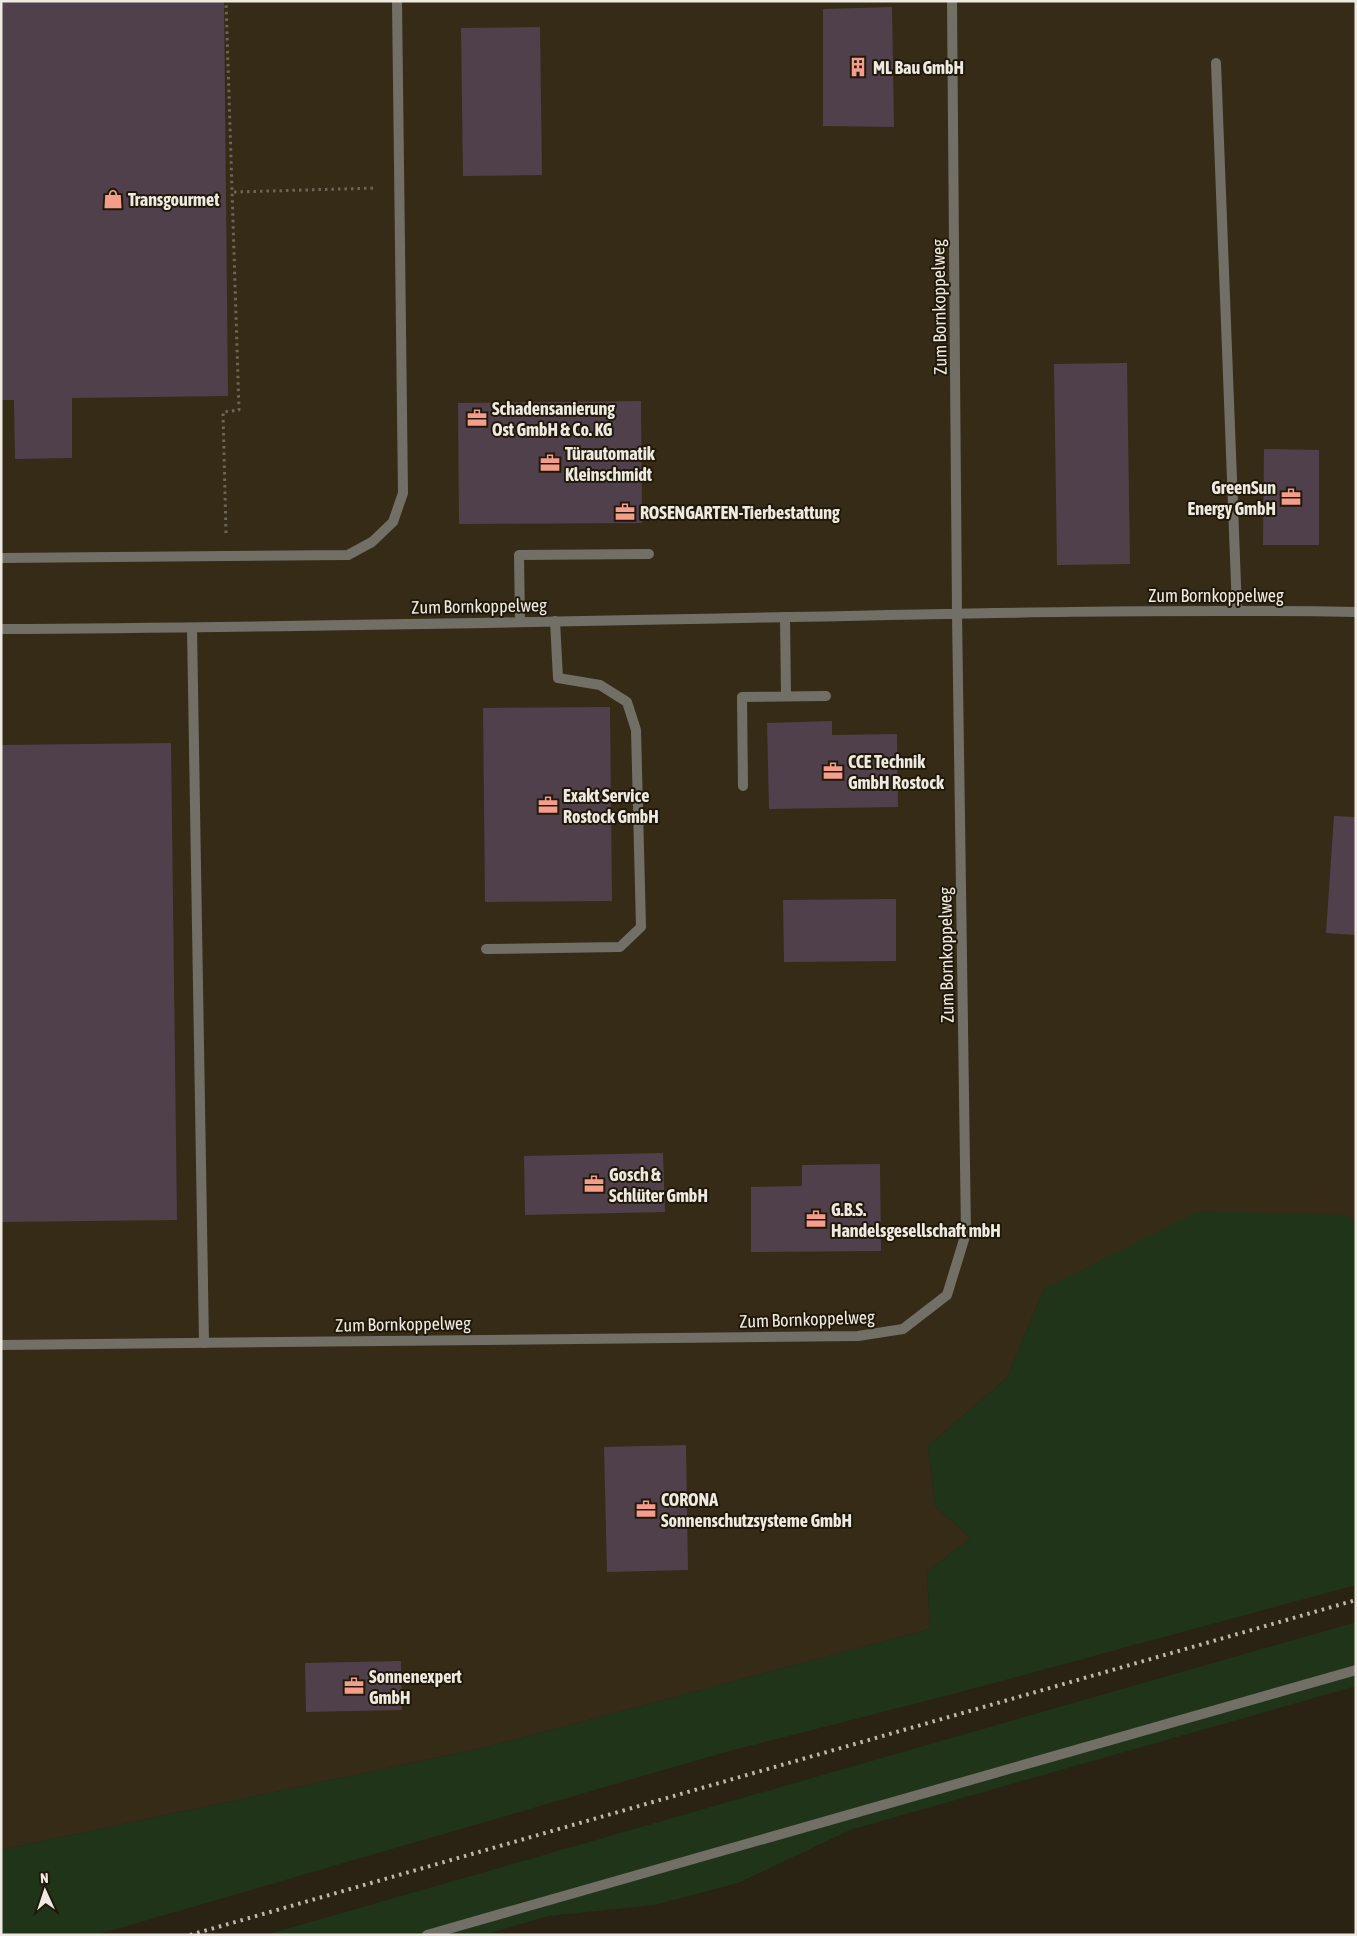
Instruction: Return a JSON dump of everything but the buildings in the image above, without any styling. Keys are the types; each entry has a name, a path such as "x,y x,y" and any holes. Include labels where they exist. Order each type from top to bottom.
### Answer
{"street":[{"path":"1,558 226,558 348,555 372,542 393,522 402,493 397,1"},
{"name":"Zum Bornkoppelweg","path":"1,1345 858,1336 903,1329 947,1295 966,1233 957,613 952,1"},
{"path":"1216,63 1237,610"},
{"path":"520,622 519,555 649,554"},
{"name":"Zum Bornkoppelweg","path":"1,629 192,628 957,613 1237,610 1356,612"},
{"path":"785,617 786,696"},
{"path":"486,949 620,946 641,927 636,730 627,702 600,685 558,678 555,621"},
{"path":"192,628 204,1343"},
{"path":"743,786 742,697 826,696"},
{"path":"427,1935 1356,1670"}],"path":[{"path":"226,1 234,192 239,410 223,412 226,558"},
{"path":"234,192 400,188"}],"shaded area":[{"path":"1,1 1356,1 1356,1226 1347,1215 1044,1289 1007,1378 928,1446 935,1506 971,1538 927,1572 930,1629 487,1747 1,1850"}],"green space":[{"path":"1198,1211 1347,1215 1356,1226 1356,1585 953,1694 722,1753 96,1935 1,1935 1,1850 487,1747 930,1629 927,1572 971,1538 935,1506 928,1446 1007,1378 1044,1289"},
{"path":"1356,1622 1356,1686 850,1830 738,1883 655,1905 548,1916 484,1935 265,1935"}],"railway":[{"path":"190,1935 1356,1600"}],"place":[{"name":"ML Bau GmbH","path":"858,67"},
{"name":"Transgourmet","path":"113,199"},
{"name":"Schadensanierung Ost GmbH & Co. KG","path":"477,418"},
{"name":"Türautomatik Kleinschmidt","path":"550,463"},
{"name":"GreenSun Energy GmbH","path":"1291,497"},
{"name":"ROSENGARTEN-Tierbestattung","path":"625,512"},
{"name":"CCE Technik GmbH Rostock","path":"833,771"},
{"name":"Exakt Service Rostock GmbH","path":"548,805"},
{"name":"Gosch & Schlüter GmbH","path":"594,1184"},
{"name":"G.B.S. Handelsgesellschaft mbH","path":"816,1219"},
{"name":"CORONA Sonnenschutzsysteme GmbH","path":"646,1509"},
{"name":"Sonnenexpert GmbH","path":"354,1686"}]}
